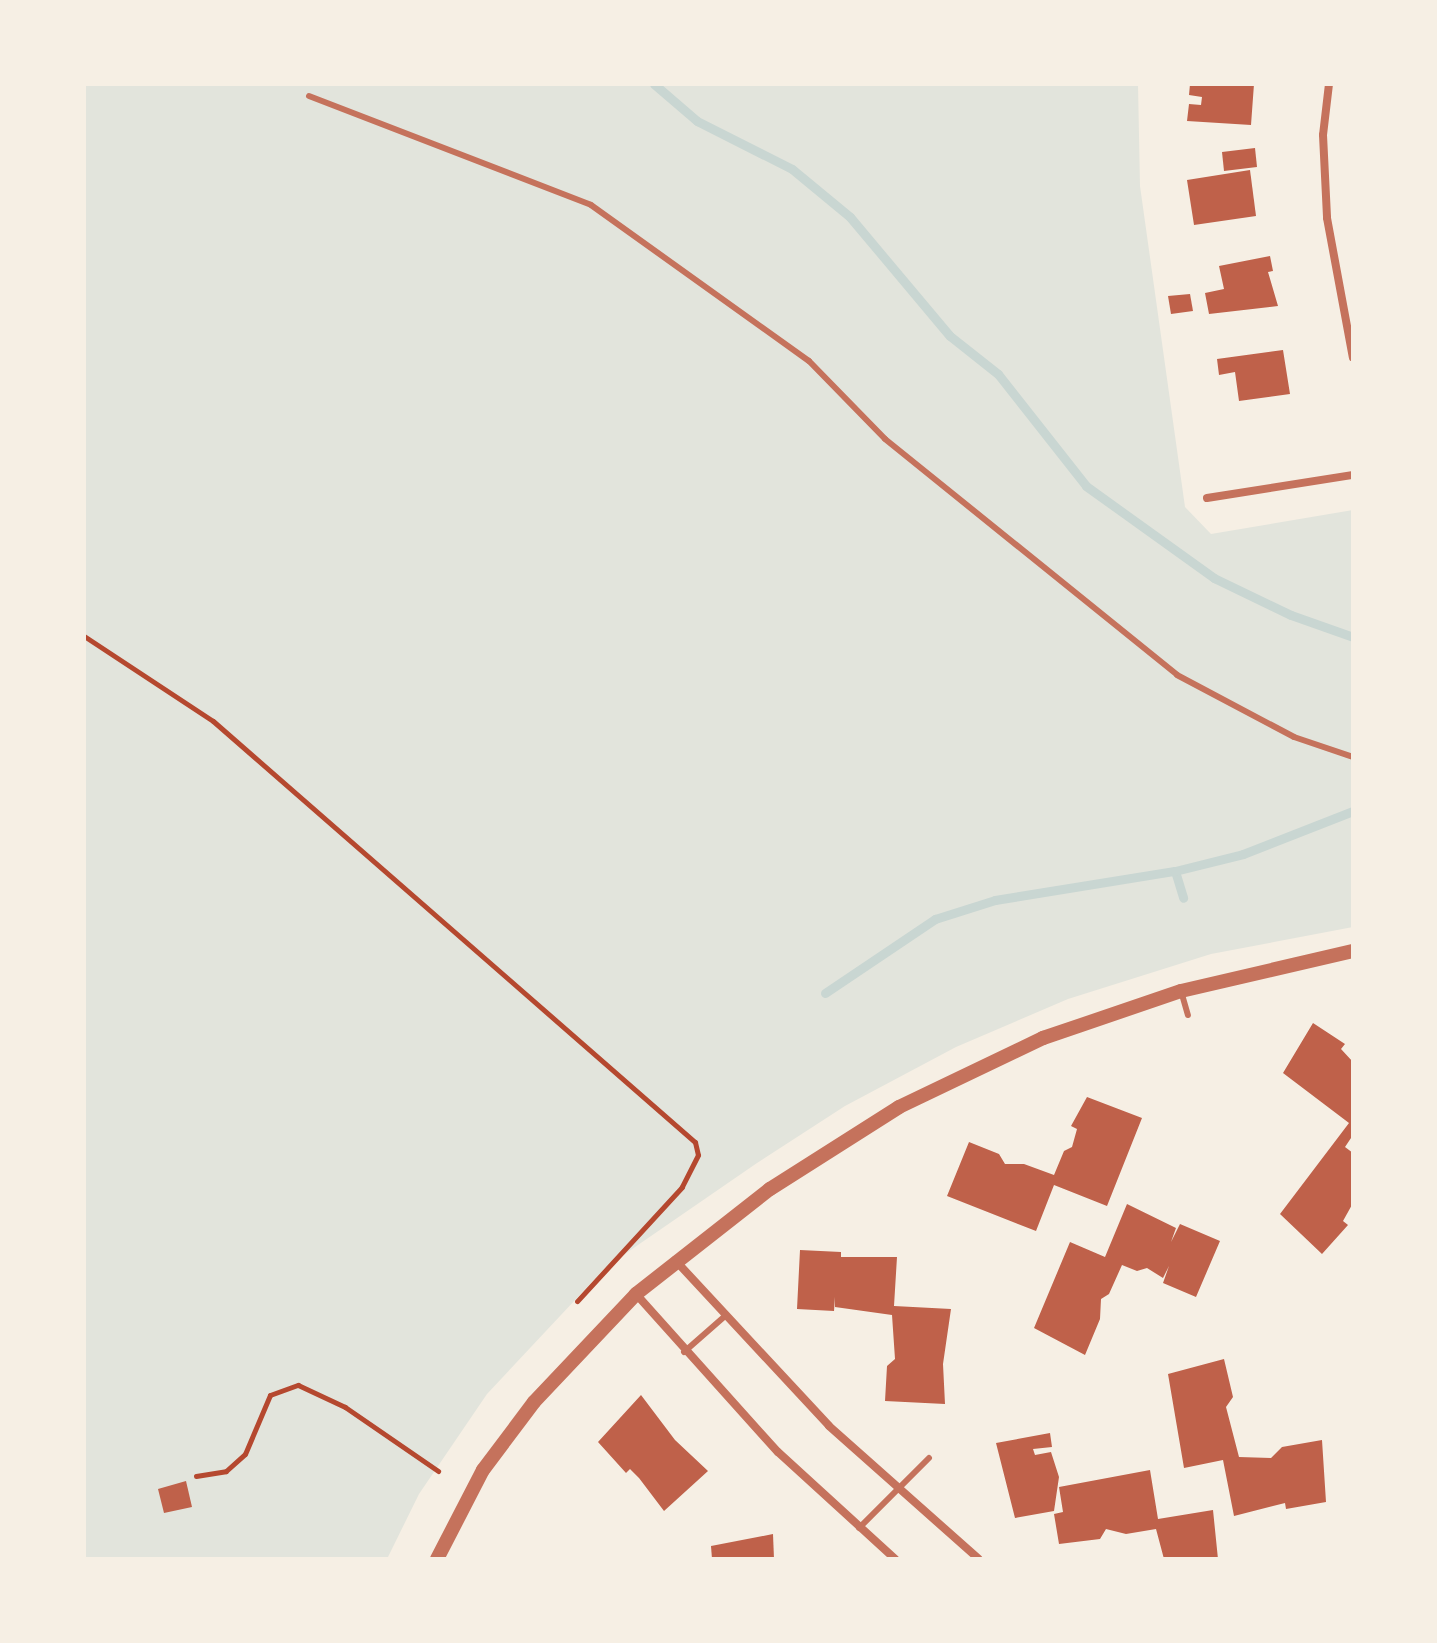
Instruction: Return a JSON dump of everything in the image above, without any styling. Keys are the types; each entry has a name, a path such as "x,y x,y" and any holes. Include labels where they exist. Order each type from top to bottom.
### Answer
{"street":[{"path":"1329,84 1323,135 1327,218 1353,358"},
{"path":"1207,498 1353,475"},
{"path":"437,1559 483,1470 534,1402 636,1294 675,1260 770,1189 941,1085 1043,1038 1181,991 1353,951"},
{"path":"675,1260 725,1316 898,1491 979,1559"},
{"path":"636,1294 684,1352 859,1528 895,1559"}],"lane":[{"path":"309,96 591,205 809,361 885,439 1177,675 1294,737 1353,757"},
{"path":"1181,991 1188,1015"},
{"path":"684,1352 725,1316"},
{"path":"859,1528 929,1458"}],"path":[{"path":"84,636 213,721 695,1142 698,1155 682,1187 577,1301"},
{"path":"196,1476 226,1471 245,1454 270,1395 298,1385 345,1407 438,1471"}],"shaded area":[{"path":"84,84 1138,84 1140,186 1185,507 1211,534 1353,510 1353,927 1211,954 1068,999 956,1047 845,1106 757,1163 606,1267 487,1394 419,1494 387,1559 84,1559"}],"building":[{"path":"1190,84 1254,84 1251,125 1187,121 1189,104 1201,105 1202,97 1189,95"},
{"path":"1255,148 1257,167 1224,171 1222,152"},
{"path":"1250,170 1256,216 1194,225 1187,180"},
{"path":"1270,256 1273,271 1268,272 1278,306 1209,314 1205,293 1224,289 1219,266"},
{"path":"1190,294 1193,311 1171,314 1168,296"},
{"path":"1283,350 1290,394 1239,401 1235,372 1219,375 1217,359"},
{"path":"1313,1023 1345,1044 1341,1049 1353,1062 1353,1135 1345,1147 1353,1153 1353,1203 1343,1221 1348,1225 1322,1254 1280,1214 1349,1123 1283,1073"},
{"path":"1087,1097 1142,1118 1107,1206 1054,1185 1036,1231 947,1196 969,1142 999,1154 1005,1164 1024,1164 1054,1175 1064,1151 1072,1147 1077,1129 1071,1126"},
{"path":"1127,1204 1176,1228 1171,1242 1180,1224 1220,1241 1196,1297 1163,1283 1169,1266 1163,1278 1147,1268 1137,1271 1122,1265 1109,1294 1101,1299 1100,1319 1085,1355 1034,1328 1070,1242 1105,1257"},
{"path":"800,1250 841,1252 841,1257 897,1257 894,1306 951,1309 943,1364 945,1404 885,1401 887,1366 895,1359 892,1315 835,1307 835,1297 834,1311 797,1309"},
{"path":"1224,1359 1233,1397 1226,1407 1239,1457 1271,1458 1282,1447 1322,1440 1326,1502 1286,1509 1285,1503 1234,1516 1223,1460 1184,1468 1168,1374"},
{"path":"641,1395 675,1440 708,1471 664,1511 639,1478 630,1469 626,1473 598,1442"},
{"path":"1050,1433 1052,1447 1033,1449 1035,1455 1051,1452 1059,1477 1054,1511 1015,1518 996,1443"},
{"path":"1150,1470 1158,1519 1213,1510 1218,1559 1164,1559 1156,1529 1126,1534 1106,1529 1100,1539 1059,1544 1054,1514 1063,1512 1059,1487"},
{"path":"186,1481 192,1507 164,1513 158,1489"},
{"path":"773,1534 774,1559 712,1559 711,1546"}],"waterway":[{"path":"654,84 697,121 792,169 850,217 950,336 998,374 1086,486 1214,578 1291,615 1353,637"},
{"path":"825,993 935,919 995,900 1175,871 1243,854 1353,811"},
{"path":"1175,871 1183,898"}]}
